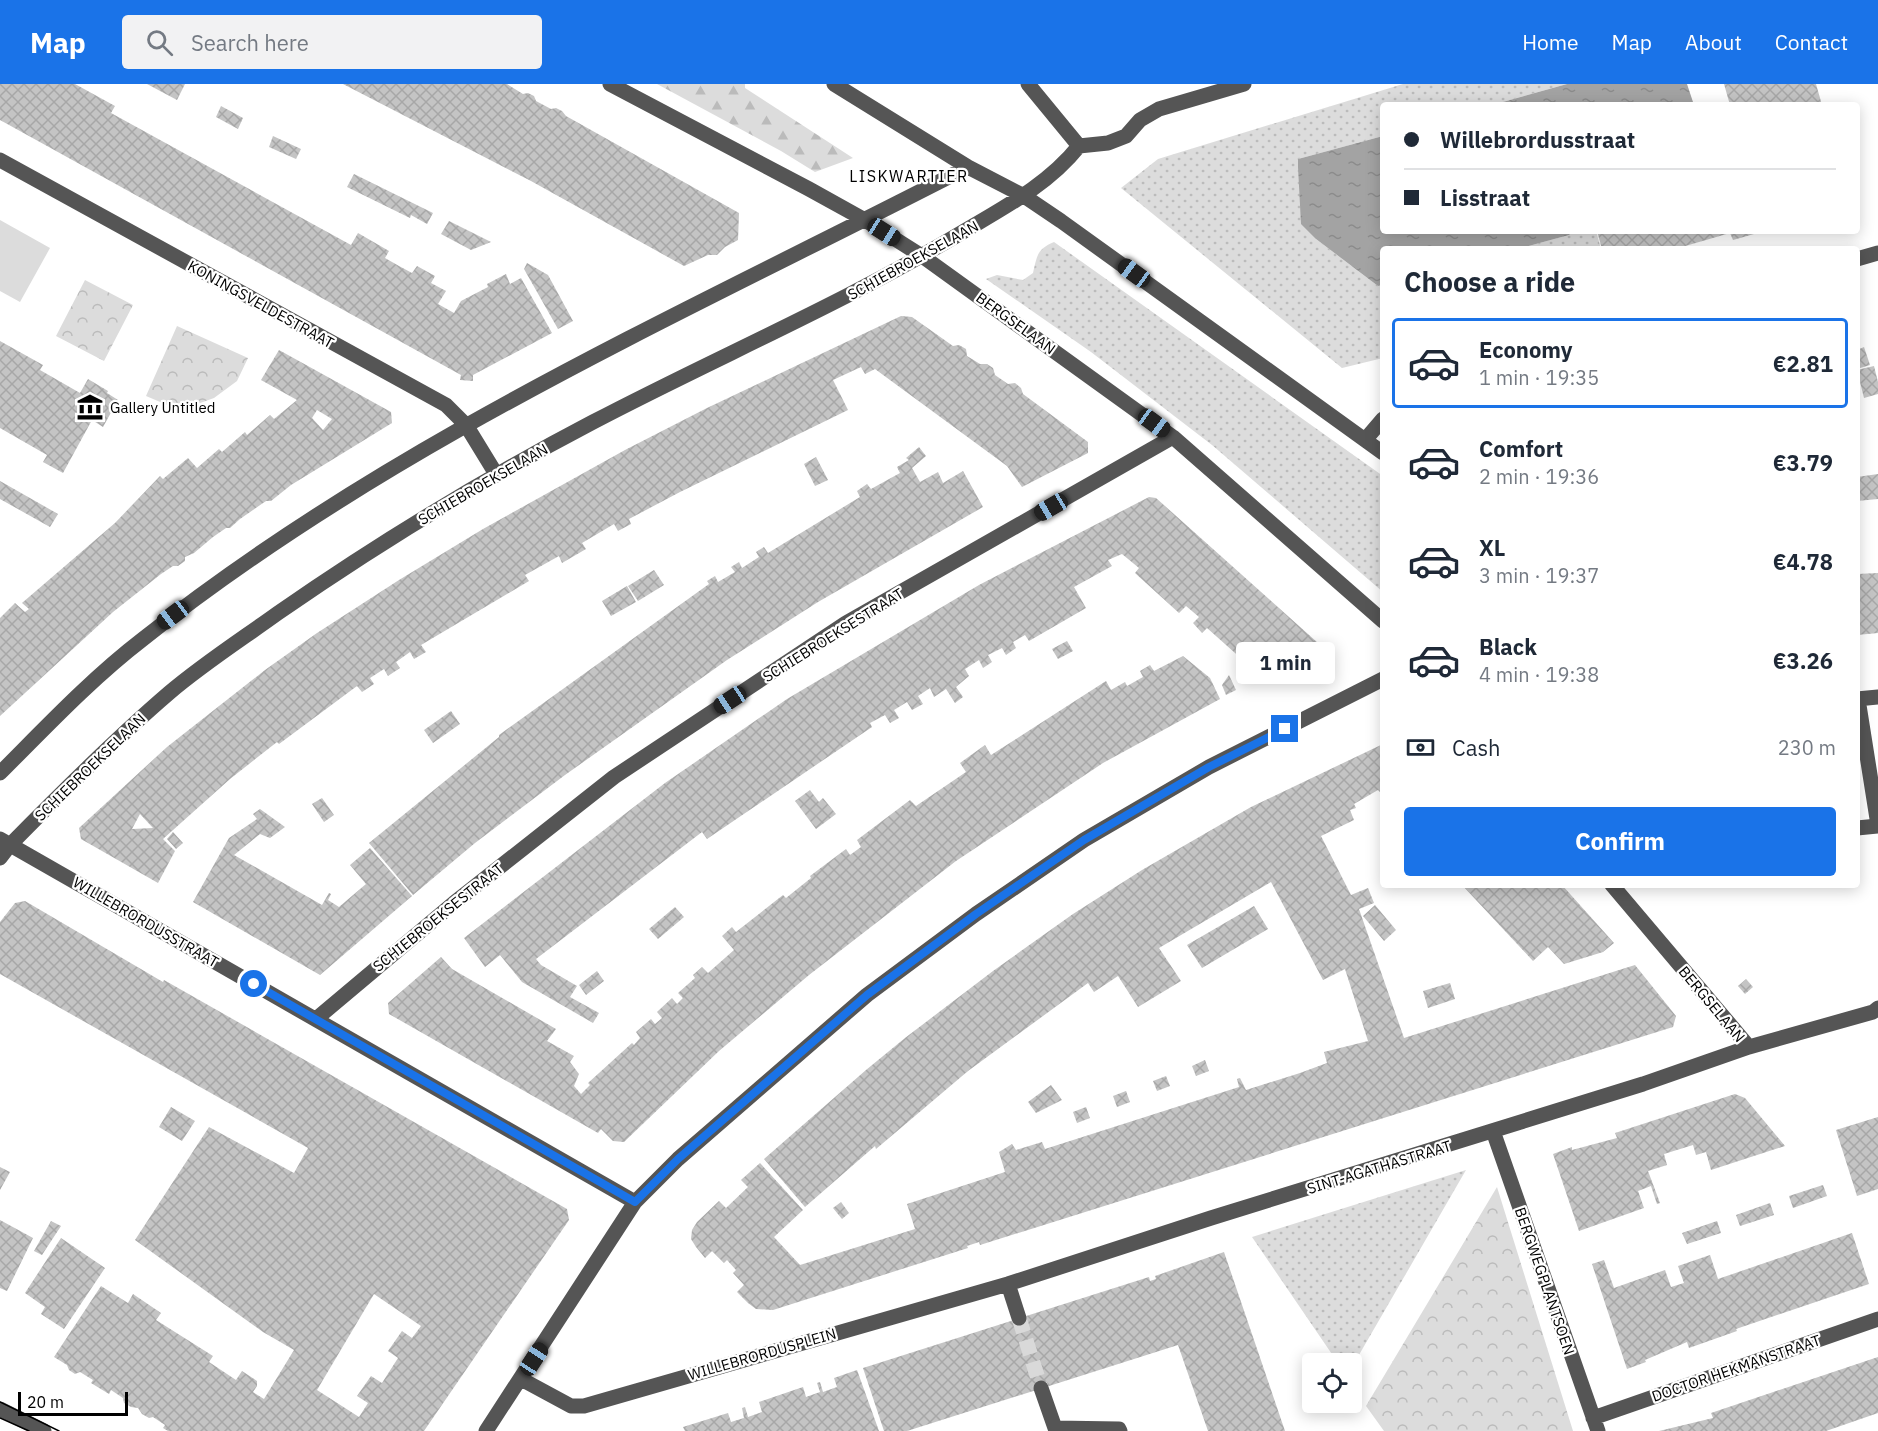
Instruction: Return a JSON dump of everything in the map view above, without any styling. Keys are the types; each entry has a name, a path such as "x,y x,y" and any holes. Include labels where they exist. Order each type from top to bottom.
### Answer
{"street":[{"name":"BERGSELAAN","path":"609,84 865,220 922,256 1173,437 1380,618"},
{"path":"834,84 968,167 1024,196 1061,220 1380,451"},
{"path":"1028,84 1079,146 1108,143 1126,136 1140,120 1159,109 1244,84"},
{"name":"SCHIEBROEKSELAAN","path":"0,858 5,842 100,753 172,691 346,566 496,474 594,422 853,294 922,256 1024,196 1066,162 1079,146"},
{"name":"KONINGSVELDESTRAAT","path":"0,160 446,405 466,425 496,474"},
{"path":"0,773 75,698 140,640 222,578 327,509 466,425 644,331 968,167"},
{"path":"1860,258 1878,253"},
{"path":"1365,440 1380,423"},
{"name":"SCHIEBROEKSESTRAAT","path":"316,1019 454,903 614,777 846,623 1173,437"},
{"path":"486,1431 635,1202 678,1159 867,995 976,914 1084,840 1209,767 1380,681"},
{"path":"1860,699 1878,697"},
{"path":"1860,712 1878,826 1860,828"},
{"name":"WILLEBRORDUSSTRAAT","path":"5,842 635,1202"},
{"name":"BERGSELAAN","path":"1615,888 1749,1047 1873,1012 1878,1008"},
{"name":"SINT-AGATHASTRAAT","path":"1008,1284 1211,1218 1643,1084 1749,1047"},
{"name":"BERGWEGPLANTSOEN","path":"1493,1131 1595,1424"},
{"path":"1008,1284 1019,1318"},
{"name":"WILLEBRORDUSPLEIN","path":"521,1379 571,1406 584,1406 1008,1284"},
{"name":"DOCTOR HEKMANSTRAAT","path":"1595,1424 1878,1319"},
{"path":"1041,1388 1055,1428 1119,1429 1120,1431"},
{"path":"0,1409 44,1431"}],"green space":[{"path":"657,84 745,84 745,88 853,158 815,172 781,151"},
{"path":"1403,84 1567,84 1503,102 1380,102 1380,137 1298,159 1316,239 1380,286 1380,359 1342,368 1121,188 1158,159"},
{"path":"0,220 50,248 20,302 0,291"},
{"path":"1597,234 1600,246 1529,246 1569,235"},
{"path":"1054,242 1380,474 1380,589 1212,445 1091,352 986,279 997,275 1023,280 1033,273 1041,250"},
{"path":"85,280 133,305 104,361 56,336"},
{"path":"177,326 248,358 237,381 214,398 192,406 172,407 146,396"},
{"path":"1466,1170 1360,1353 1331,1353 1252,1237"},
{"path":"1497,1187 1573,1431 1384,1431 1366,1406"}],"water":[{"path":"1567,84 1687,84 1693,102 1503,102"},
{"path":"1380,137 1380,234 1570,234 1529,246 1380,246 1380,286 1378,286 1316,239 1301,224 1298,159"}],"building":[{"path":"0,84 75,84 115,106 111,113 351,245 358,233 389,251 385,258 399,266 412,273 417,266 435,276 431,283 446,291 438,304 454,313 461,301 488,287 487,284 506,274 510,284 521,278 552,333 473,375 473,381 460,380 461,375 0,120"},
{"path":"147,84 185,84 177,100"},
{"path":"343,84 507,84 523,94 528,93 534,96 536,101 551,109 556,108 562,111 566,116 739,213 738,240 725,247 717,255 708,255 684,266 531,181"},
{"path":"1724,84 1816,84 1821,102 1729,102"},
{"path":"221,106 243,118 238,129 216,117"},
{"path":"273,136 301,149 296,159 269,147"},
{"path":"354,174 433,213 427,224 347,187"},
{"path":"449,221 491,242 471,250 441,234"},
{"path":"1598,234 1727,234 1685,246 1601,246"},
{"path":"1730,234 1754,234 1733,240"},
{"path":"527,263 548,275 573,321 558,329 524,269"},
{"path":"901,316 912,317 953,346 959,345 966,349 967,356 980,364 987,364 993,368 995,375 1008,384 1015,383 1021,388 1023,394 1088,442 1088,453 1022,487 1007,466 875,369 865,374 861,367 833,380 848,410 680,492 629,519 631,524 618,531 614,524 582,543 586,549 562,563 559,556 525,575 529,581 421,645 426,652 414,659 410,652 396,662 400,668 388,676 384,669 370,678 374,684 362,692 357,686 279,744 277,742 230,779 163,839 175,851 158,883 81,839 79,828 167,747 265,670 317,633 483,529 625,450 707,408","holes":["140,814 153,828 132,829"]},
{"path":"0,341 43,365 40,370 80,393 88,379 118,400 103,427 92,420 63,473 43,462 47,455 0,428"},
{"path":"1864,347 1870,365 1860,368 1860,349"},
{"path":"279,350 391,412 392,423 291,485 271,501 266,501 230,528 226,528 213,537 194,553 185,557 185,561 178,566 173,566 161,574 113,612 0,716 0,618 15,603 25,612 29,609 22,603 115,523 160,476 163,479 188,458 197,468 219,449 222,452 245,432 247,435 270,415 274,419 297,400 261,380","holes":["317,410 332,419 323,430 312,418"]},
{"path":"1874,366 1878,394 1864,398 1860,369"},
{"path":"919,447 926,456 912,468 920,482 938,472 943,483 963,471 983,507 818,602 727,660 565,775 475,843 413,895 369,843 499,735 709,584 707,581 715,576 718,582 735,572 731,567 739,562 742,568 759,557 756,552 764,547 768,553 860,497 857,491 867,484 871,489 900,473 897,467 909,460 906,458"},
{"path":"816,457 828,480 815,486 804,464"},
{"path":"1878,474 1878,499 1860,501 1860,477"},
{"path":"0,481 58,514 50,527 0,499"},
{"path":"1149,497 1156,498 1318,643 1317,654 1266,678 1255,655 1251,652 1244,661 1207,628 1202,633 1193,623 1199,617 1186,606 1179,613 1135,573 1139,568 1122,554 1108,560 1112,566 1074,587 1086,608 1029,641 1025,635 1013,642 1016,648 1006,655 1002,648 988,655 992,662 983,668 979,660 965,669 969,676 956,687 963,697 955,703 946,689 934,697 930,688 918,696 923,704 912,710 907,702 894,710 899,718 890,723 885,715 870,723 872,727 707,839 702,832 536,959 541,965 577,986 570,997 599,1013 593,1023 522,982 500,955 485,967 464,938 665,783 787,699 979,585"},
{"path":"654,570 664,585 638,601 628,586"},
{"path":"1878,573 1878,633 1860,635 1860,574"},
{"path":"627,586 636,602 611,616 602,601"},
{"path":"1067,641 1073,651 1058,659 1052,649"},
{"path":"1183,656 1210,678 1220,699 1103,763 956,861 809,975 719,1051 624,1142 613,1141 601,1129 598,1133 389,1014 388,1003 441,957 452,969 556,1029 547,1041 574,1056 570,1062 579,1074 574,1086 581,1094 590,1085 588,1083 632,1043 634,1045 640,1038 636,1032 651,1019 655,1024 662,1018 657,1012 672,998 677,1004 683,998 678,993 695,978 693,975 702,967 708,973 734,950 722,936 732,927 736,932 783,895 786,898 811,878 810,876 846,849 850,855 861,847 857,840 910,800 916,806 966,772 960,763 985,745 991,755 1106,681 1111,690 1125,682 1127,686 1143,677 1140,671 1150,665 1154,671"},
{"path":"1229,675 1236,690 1226,695 1222,685"},
{"path":"451,711 460,724 433,743 424,730"},
{"path":"1380,745 1380,792 1378,790 1354,804 1356,808 1350,810 1354,820 1321,836 1351,895 1368,888 1374,903 1359,909 1404,1038 1635,965 1676,1016 1673,1027 980,1245 979,1242 967,1246 968,1248 773,1310 756,1309 748,1303 737,1292 744,1285 733,1273 736,1270 727,1260 724,1263 712,1251 705,1258 696,1247 691,1239 692,1230 697,1222 719,1201 726,1208 748,1187 741,1180 760,1163 803,1210 774,1237 800,1265 915,1229 907,1204 1005,1172 999,1152 1012,1144 1016,1150 1042,1142 1045,1149 1239,1087 1237,1079 1240,1078 1246,1090 1300,1073 1327,1063 1324,1052 1368,1041 1345,969 1323,980 1271,882 1159,948 1181,981 1138,1007 1118,976 1094,992 1088,983 968,1071 876,1149 875,1146 805,1207 764,1159 866,1070 993,971 1073,914 1142,870 1251,807"},
{"path":"810,790 819,802 823,798 836,814 816,829 795,801"},
{"path":"322,798 334,815 324,822 312,804"},
{"path":"260,809 285,827 270,838 260,834 234,855 322,905 329,893 331,894 328,900 339,907 366,884 350,865 370,848 412,896 320,975 193,902 229,838 257,819 253,814"},
{"path":"173,832 183,843 176,849 167,839"},
{"path":"1465,888 1565,888 1614,943 1603,952 1564,964 1548,947 1533,961"},
{"path":"25,901 163,982 164,980 567,1209 569,1220 424,1431 168,1431 163,1428 165,1425 153,1417 149,1418 138,1408 124,1403 123,1398 111,1390 109,1394 91,1383 93,1380 80,1372 75,1374 69,1370 67,1365 54,1357 101,1286 128,1303 133,1294 161,1313 156,1320 213,1356 209,1362 236,1380 242,1371 257,1381 253,1392 264,1399 294,1350 263,1332 135,1240 209,1127 294,1173 308,1148 0,974 0,922 15,903","holes":["374,1294 421,1326 412,1338 402,1331 388,1351 398,1358 382,1383 371,1376 357,1396 368,1403 359,1417 317,1390"]},
{"path":"1375,905 1396,930 1384,941 1363,916"},
{"path":"1254,906 1268,929 1202,968 1187,945"},
{"path":"675,907 684,917 658,939 649,929"},
{"path":"597,971 604,981 586,995 579,985"},
{"path":"1746,979 1753,987 1745,994 1738,986"},
{"path":"1450,983 1455,999 1428,1008 1423,991"},
{"path":"1205,1060 1209,1071 1196,1076 1192,1066"},
{"path":"1166,1076 1170,1086 1157,1091 1153,1081"},
{"path":"1051,1085 1062,1100 1036,1113 1028,1102"},
{"path":"1126,1091 1130,1102 1117,1107 1113,1096"},
{"path":"1735,1094 1745,1098 1785,1146 1711,1170 1706,1152 1696,1155 1693,1145 1664,1154 1667,1165 1648,1171 1660,1203 1657,1204 1651,1186 1638,1191 1644,1208 1579,1231 1553,1154 1572,1147 1572,1150 1617,1138 1615,1133"},
{"path":"171,1107 195,1121 182,1141 159,1127"},
{"path":"1086,1107 1090,1118 1077,1123 1073,1112"},
{"path":"1878,1117 1878,1189 1857,1196 1836,1130"},
{"path":"0,1167 10,1172 0,1190"},
{"path":"1823,1185 1827,1196 1793,1208 1789,1196"},
{"path":"841,1202 849,1213 842,1219 833,1208"},
{"path":"1770,1203 1774,1215 1740,1226 1736,1215"},
{"path":"0,1220 33,1238 7,1291 0,1288"},
{"path":"51,1221 61,1226 42,1255 34,1251"},
{"path":"1717,1221 1721,1233 1687,1244 1682,1233"},
{"path":"1852,1233 1869,1284 1736,1329 1737,1331 1689,1348 1687,1342 1627,1369 1592,1264 1604,1260 1614,1288 1665,1270 1671,1287 1684,1283 1678,1266 1710,1255 1718,1279"},
{"path":"61,1238 105,1268 64,1329 41,1314 45,1307 25,1293"},
{"path":"1224,1252 1285,1431 1208,1431 1178,1345 907,1431 884,1431 863,1368 1149,1277 1150,1281 1156,1279 1155,1276"},
{"path":"1878,1357 1878,1413 1826,1431 1659,1431 1713,1418 1711,1413"},
{"path":"857,1370 879,1431 685,1431 683,1427 728,1413 731,1422 744,1418 742,1408 745,1407 748,1417 762,1412 759,1402 803,1387 806,1397 820,1392 817,1383 820,1382 823,1392 837,1387 834,1378"}],"tunnel":[{"path":"1019,1318 1041,1388"}],"tram line":[{"path":"0,1402 59,1431"},
{"path":"0,1418 29,1431"}],"place":[{"name":"Gallery Untitled","path":"90,407"}],"district":[{"name":"LISKWARTIER","path":"909,176"}],"route":[{"path":"254,984 635,1202 678,1159 867,995 976,914 1084,840 1209,767 1285,729"}]}
